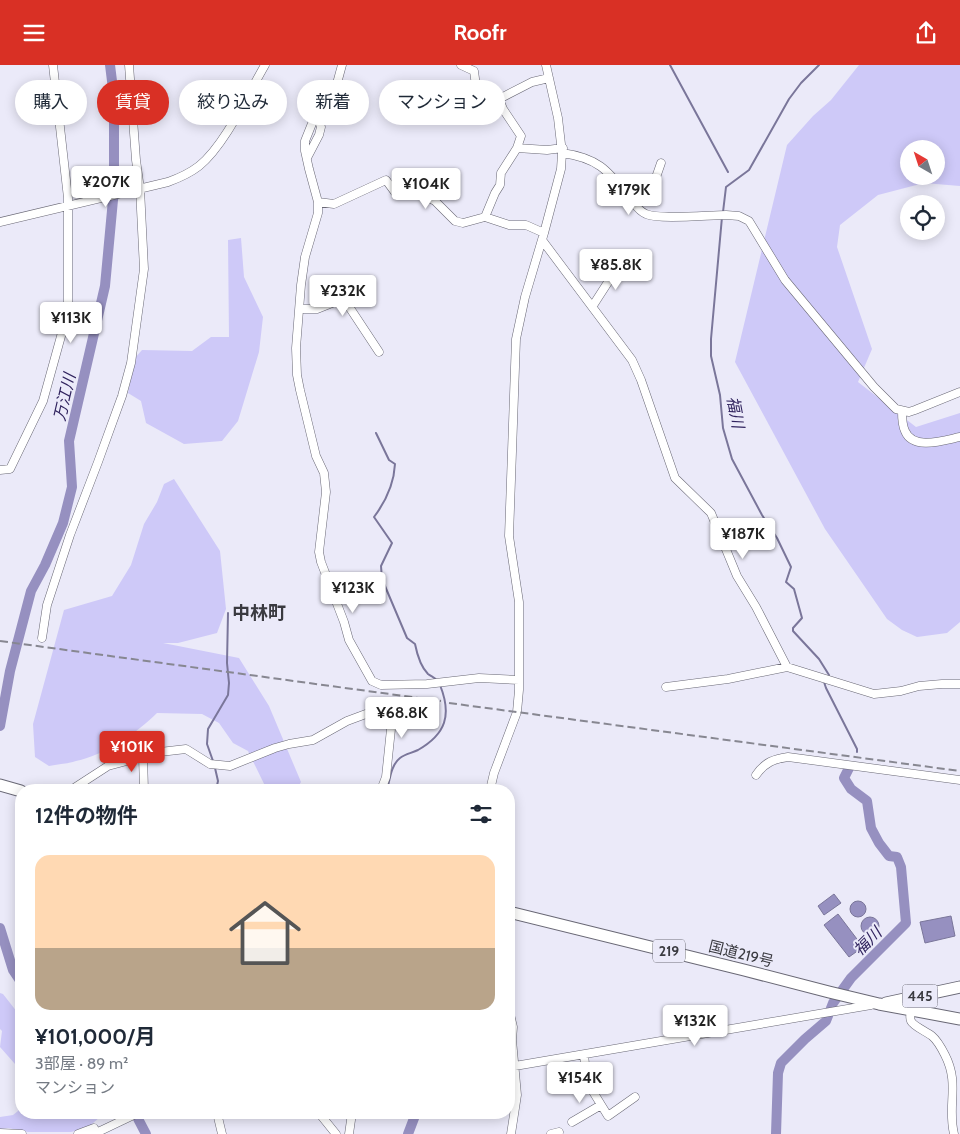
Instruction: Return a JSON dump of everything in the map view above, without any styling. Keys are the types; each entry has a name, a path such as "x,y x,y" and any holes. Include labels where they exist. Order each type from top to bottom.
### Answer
{"highway":[{"path":"0,785 15,789"},
{"name":"国道219号","path":"515,913 744,970 849,1000 879,1004"},
{"name":"445","path":"879,1004 960,987"},
{"path":"912,997 912,1010"},
{"name":"219","path":"879,1004 960,1019"}],"street":[{"path":"0,469 10,469 43,401 68,311 69,205 53,65"},
{"path":"42,638 47,605 70,535 122,396 131,363 144,269 129,65"},
{"path":"0,222 168,182 185,175 199,166 224,137 266,65"},
{"path":"338,80 342,65"},
{"path":"461,65 474,71 475,80"},
{"path":"491,784 517,712 519,681 519,602 508,536 515,348 525,297 544,236 561,169 562,151 558,119 546,65"},
{"path":"505,96 532,82 549,77"},
{"path":"485,217 500,185 504,167 511,161 521,136 505,112"},
{"path":"311,125 305,141 306,158 318,202 316,221 305,257 301,285 296,348 297,375 316,455 324,473 326,492 319,552 349,640 372,681 381,685 427,684 479,678 519,681"},
{"path":"306,158 320,135 320,125"},
{"path":"517,148 562,151 599,165 612,176 642,213 656,216 739,215 749,221 785,280 890,404 902,411 915,410 960,392"},
{"path":"635,205 653,186 661,163"},
{"path":"318,202 334,204 386,180 397,195 420,189 455,221 464,223 485,217 509,225 526,225 544,236 592,307 632,360 641,380 674,478 711,513 738,576 788,667"},
{"path":"592,307 621,262"},
{"path":"300,309 317,309 332,303 342,296 379,352"},
{"path":"902,411 905,432 910,439 923,443 960,437"},
{"path":"666,687 728,679 788,667 874,694 901,691 919,686 960,684"},
{"path":"80,784 108,766 160,752 186,749 210,765 230,766 282,746 313,740 347,721 382,708 391,729 386,777 383,784"},
{"path":"143,757 144,784"},
{"path":"756,775 762,767 774,759 788,757 960,780"},
{"path":"515,1066 584,1055 849,1000"},
{"path":"912,1010 911,1023 934,1038 943,1050 953,1070 952,1119 954,1134"},
{"path":"584,1055 587,1082 608,1117 635,1097"},
{"path":"515,1084 517,1095 515,1111"},
{"path":"572,1122 601,1105"},
{"path":"91,1134 126,1119"},
{"path":"218,1119 222,1134"},
{"path":"324,1119 336,1134"},
{"path":"349,1134 351,1119"},
{"path":"512,1134 514,1119"},
{"path":"78,1134 94,1128 101,1131"},
{"path":"0,1133 22,1134"}],"shaded area":[{"path":"859,65 960,65 960,186 945,185 945,140 900,140 900,185 916,185 878,195 840,225 837,247 872,349 858,382 916,427 960,413 960,622 947,633 917,637 902,630 887,619 825,529 735,362 787,145 813,116 831,100"},
{"path":"241,238 244,277 263,317 259,352 238,421 222,441 184,444 146,423 141,401 128,393 135,358 142,350 192,351 211,337 229,337 228,240"},
{"path":"174,479 220,551 226,609 217,633 178,643 163,643 239,658 269,706 301,782 300,784 264,784 248,751 233,743 219,723 202,714 157,713 120,742 98,754 73,762 49,766 35,757 33,724 64,610 112,596 131,565 144,524 157,502 164,484"},
{"path":"834,894 841,903 824,915 818,906"},
{"path":"855,901 861,901 866,906 864,915 855,917 850,912 850,906"},
{"path":"838,914 863,947 849,957 824,925"},
{"path":"951,916 955,936 925,943 920,922"},
{"path":"870,917 876,920 879,926 876,932 870,935 864,932 861,926 864,920"},
{"path":"0,993 3,994 15,1009 15,1064 0,1047 2,1031 0,1029"},
{"path":"15,1113 15,1119 98,1119 87,1128 71,1132 28,1132 8,1128 0,1129 0,1117"}],"waterway":[{"name":"万江川","path":"0,726 10,671 31,591 45,565 63,523 72,487 69,441 105,286 114,189 114,97 110,65"},
{"path":"670,65 728,172"},
{"name":"福川","path":"723,212 726,187 749,170 789,99 801,83 819,65"},
{"name":"福川","path":"722,217 711,356 720,395 723,428 732,459 762,515 777,538 791,567 786,582 794,589 802,618 793,628 793,631 819,659 829,675 827,678"},
{"path":"376,433 389,460 395,464 389,492 374,517 392,543 381,566 382,579 407,638 415,644 419,660 425,671 437,681"},
{"path":"213,761 207,744 208,729 228,695 228,613"},
{"name":"福川","path":"824,682 857,752"},
{"path":"388,784 397,761 427,744 435,737 444,723 446,706 440,685"},
{"path":"215,768 217,784"},
{"name":"福川","path":"776,1134 778,1073 781,1063 826,1021 833,1003 851,978 906,923 901,867 897,857 889,856 871,828 867,801 851,789 844,778 849,768"},
{"name":"万江川","path":"0,928 15,973"},
{"name":"万江川","path":"138,1119 146,1134"},
{"path":"408,1134 414,1119"}],"railway":[{"path":"0,641 441,701"},
{"path":"449,703 960,771"}],"district":[{"name":"中林町","path":"259,613"}]}
